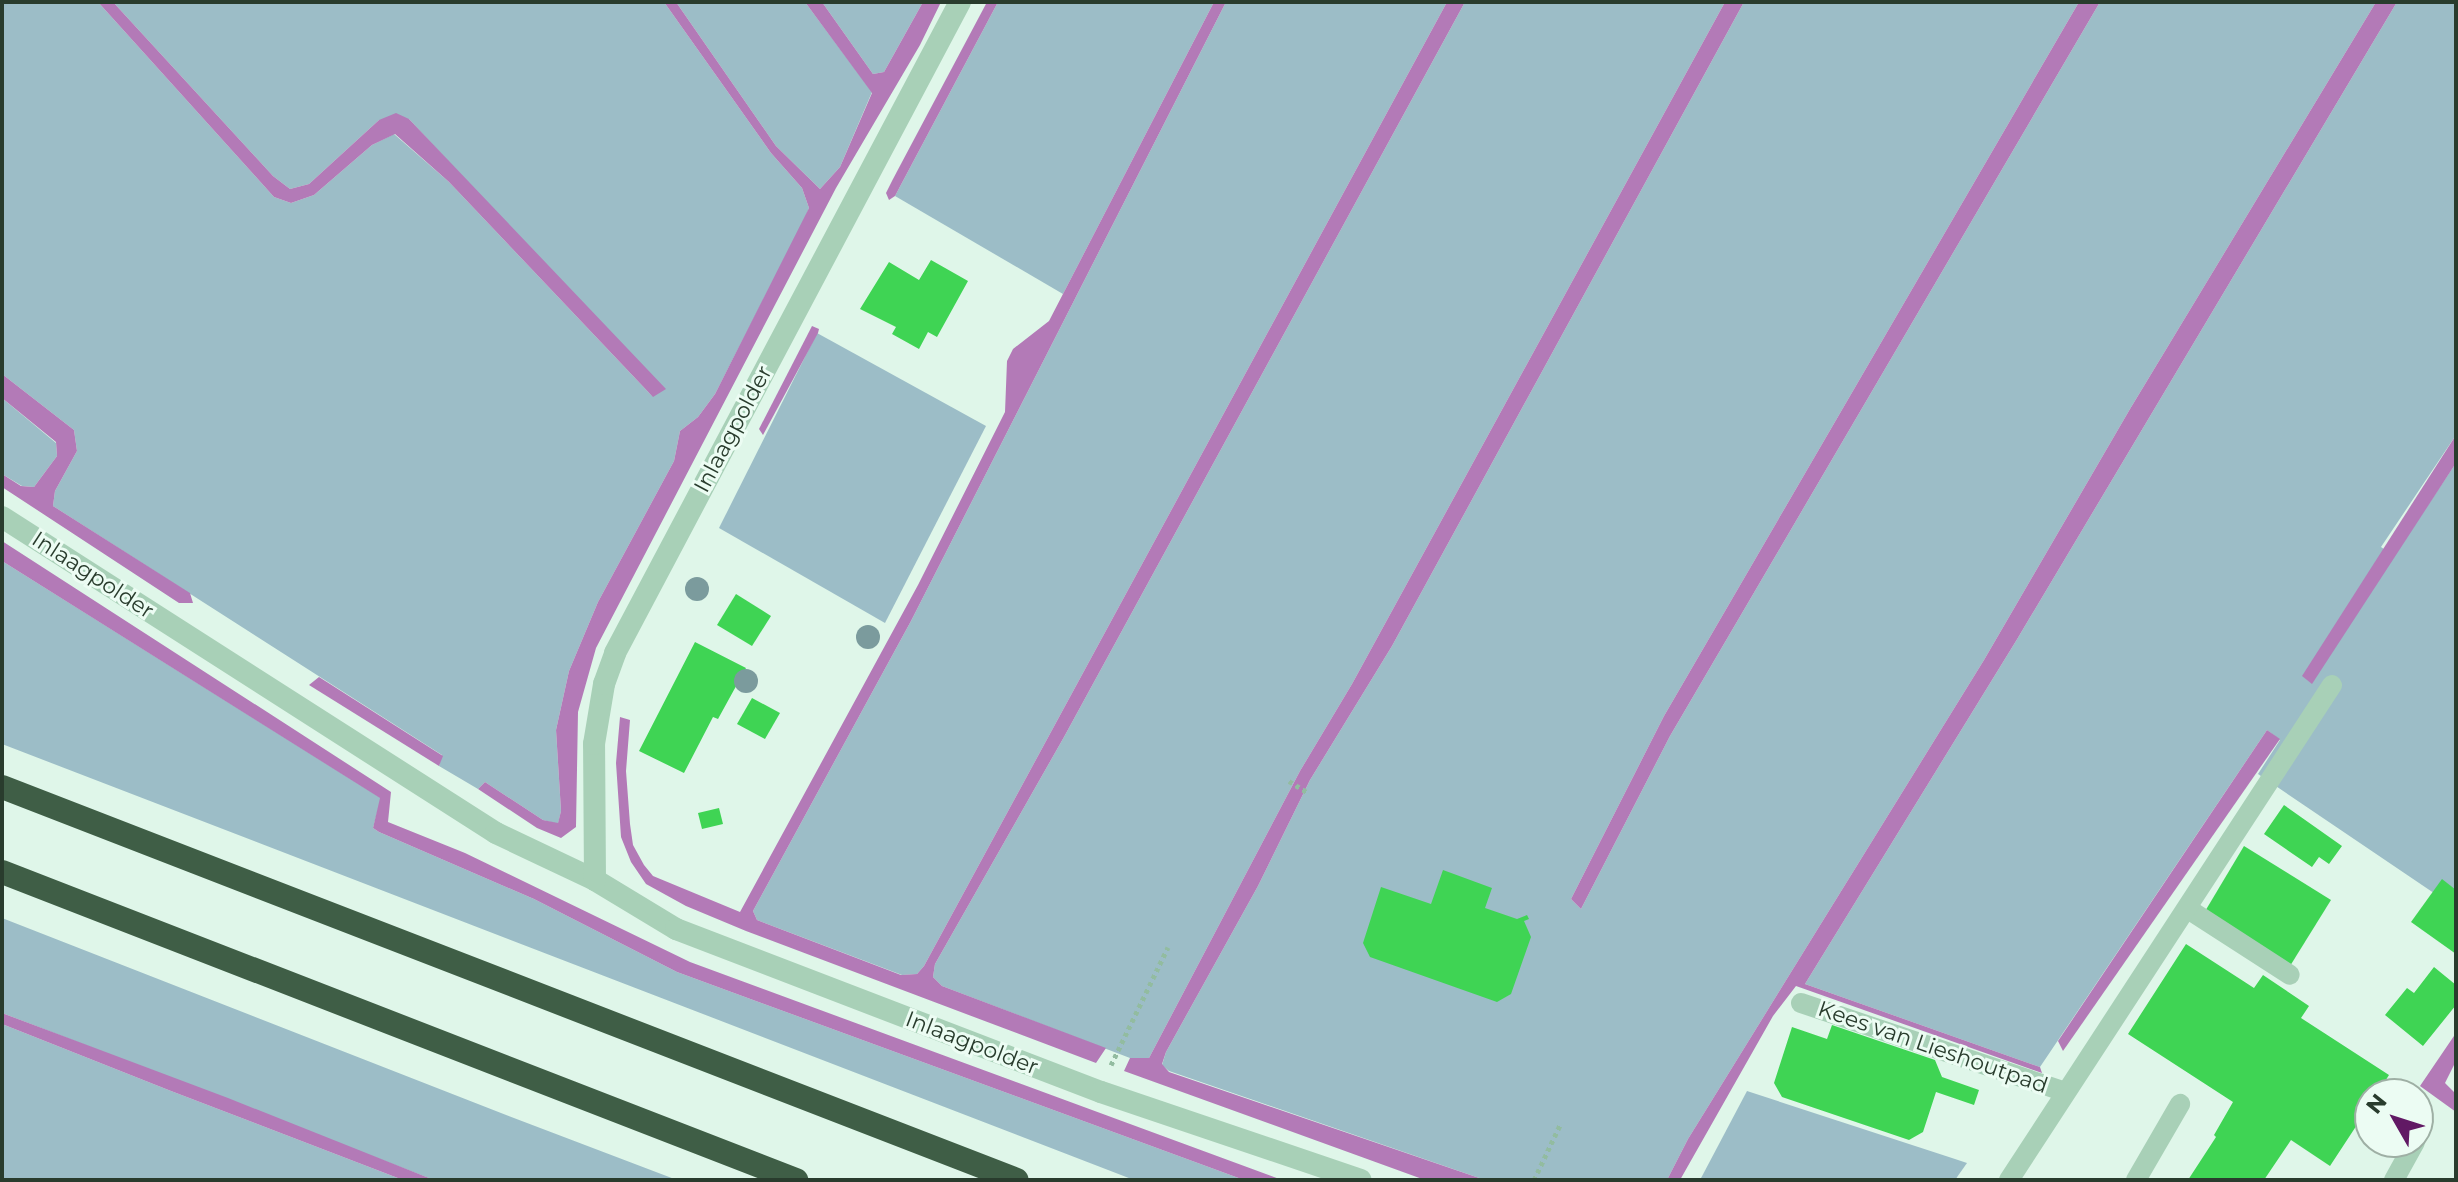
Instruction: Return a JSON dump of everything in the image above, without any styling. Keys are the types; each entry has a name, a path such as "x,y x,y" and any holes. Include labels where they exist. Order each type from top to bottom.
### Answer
{"highway":[{"path":"2,787 1017,1180"},
{"path":"2,872 796,1180"}],"street":[{"name":"Inlaagpolder","path":"595,880 594,744 604,684 615,653 960,2"},
{"name":"Inlaagpolder","path":"2,517 496,833 595,880 676,929 1101,1092 1361,1180"}],"lane":[{"path":"2009,1180 2332,685"},
{"path":"2188,909 2290,975"},
{"name":"Kees van Lieshoutpad","path":"1801,1003 2065,1092"},
{"path":"2136,1180 2180,1104"},
{"path":"2394,1180 2406,1158"}],"path":[{"path":"1289,781 1308,793"},
{"path":"1101,1092 1115,1052 1168,947"},
{"path":"1534,1180 1560,1125"}],"shaded area":[{"path":"2,2 98,2 274,197 291,203 314,195 372,145 394,134 449,182 653,397 507,224 409,119 379,120 309,184 290,189 273,176 113,2 664,2 771,153 802,188 809,208 805,218 715,394 698,417 680,431 674,461 598,602 569,671 556,730 561,811 558,824 543,820 485,782 478,789 439,766 442,755 53,506 55,491 77,451 74,430 2,374"},
{"path":"98,2 113,2 273,176 290,189 309,184 379,120 396,113 409,119 666,389 653,397 449,182 395,134 372,145 314,195 291,203 274,197"},
{"path":"664,2 676,2 776,146 820,189 840,167 872,93 805,2 822,2 873,74 884,72 923,2 941,2 920,45 836,188 596,648 578,712 576,827 561,838 537,828 478,789 485,782 543,820 558,823 561,811 556,730 569,671 598,602 674,461 680,431 698,417 715,394 809,208 802,188 771,153"},
{"path":"676,2 805,2 872,92 840,167 820,189 776,146"},
{"path":"822,2 923,2 884,72 873,74"},
{"path":"987,2 998,2 895,196 889,200 886,193"},
{"path":"998,2 1214,2 1063,294 895,196"},
{"path":"1214,2 1226,2 911,621 753,911 757,920 901,975 917,974 924,966 1447,2 1465,2 1064,737 935,964 933,977 942,986 1106,1048 1096,1063 746,931 686,906 646,884 631,862 621,837 616,763 620,717 630,720 626,771 630,824 633,845 644,865 653,876 740,912 918,585 1005,412 1007,361 1013,349 1049,321"},
{"path":"1226,2 1447,2 924,966 917,974 902,975 757,920 753,911 911,621"},
{"path":"1465,2 1725,2 1352,684 1300,771 1149,1058 1130,1058 942,986 933,977 935,964 1064,737"},
{"path":"1725,2 1744,2 1392,646 1310,780 1258,886 1162,1064 1169,1072 1485,1180 1425,1180 1124,1071 1130,1058 1149,1058 1300,771 1352,684"},
{"path":"1744,2 2079,2 1664,716 1571,899 1581,909 1670,736 2100,2 2376,2 2130,409 1984,660 1688,1139 1667,1180 1485,1180 1169,1071 1162,1065 1166,1052 1258,886 1310,780 1392,646"},
{"path":"2079,2 2100,2 1670,736 1581,909 1571,899 1664,716"},
{"path":"2376,2 2397,2 2016,641 1805,984 2040,1067 2042,1073 1796,986 1773,1016 1680,1180 1667,1180 1688,1139 1984,660 2130,409"},
{"path":"2397,2 2456,2 2456,435 2381,547 2394,556 2456,463 2456,908 2258,774 2280,740 2267,730 2040,1067 1805,984 2016,641"},
{"path":"812,326 819,329 818,333 763,435 759,429"},
{"path":"817,333 986,426 885,623 719,528"},
{"path":"2,374 74,430 77,451 55,491 53,506 190,593 193,603 179,603 2,487 2,474 21,486 34,487 57,456 56,442 2,398"},
{"path":"2,398 56,443 57,456 34,487 22,486 2,474"},
{"path":"2456,435 2456,463 2312,684 2302,676"},
{"path":"2,541 391,792 388,822 465,853 690,962 1282,1180 1244,1180 677,972 534,899 379,832 373,828 380,798 2,561"},
{"path":"2,561 381,798 373,828 379,832 534,899 677,972 1244,1180 1134,1180 2,744"},
{"path":"319,677 443,756 439,766 309,685"},
{"path":"2267,730 2280,739 2063,1051 2058,1041"},
{"path":"2,918 677,1180 434,1180 2,1013"},
{"path":"2,1013 434,1180 403,1180 171,1091 2,1024"},
{"path":"2,1024 171,1091 403,1180 2,1180"},
{"path":"2456,1033 2456,1061 2445,1083 2456,1094 2456,1112 2434,1096 2434,1078 2425,1078"},
{"path":"1747,1091 1967,1163 1955,1180 1700,1180"}],"building":[{"path":"931,260 968,281 937,337 928,332 919,349 892,334 896,327 860,309 889,262 919,280"},
{"path":"736,594 771,616 752,646 717,625"},
{"path":"695,642 746,668 718,719 713,717 684,773 639,751"},
{"path":"752,698 780,713 765,739 737,724"},
{"path":"2284,805 2342,846 2329,864 2319,857 2312,867 2264,834"},
{"path":"719,808 723,824 702,829 698,813"},
{"path":"2244,846 2331,900 2290,966 2204,913"},
{"path":"1443,870 1492,888 1485,908 1517,919 1527,915 1529,919 1524,921 1531,937 1511,994 1497,1002 1370,957 1363,943 1381,887 1431,904"},
{"path":"2442,879 2456,890 2456,954 2411,922"},
{"path":"2186,944 2254,988 2263,975 2309,1006 2301,1018 2389,1075 2387,1078 2354,1078 2354,1129 2330,1166 2291,1140 2264,1180 2188,1180 2216,1137 2214,1135 2233,1102 2128,1034"},
{"path":"2434,967 2456,985 2456,1005 2423,1046 2385,1015 2407,988 2414,993"},
{"path":"1832,1025 1935,1060 1942,1077 1979,1090 1974,1105 1936,1092 1923,1132 1909,1140 1782,1097 1774,1083 1792,1027 1827,1039"}]}
